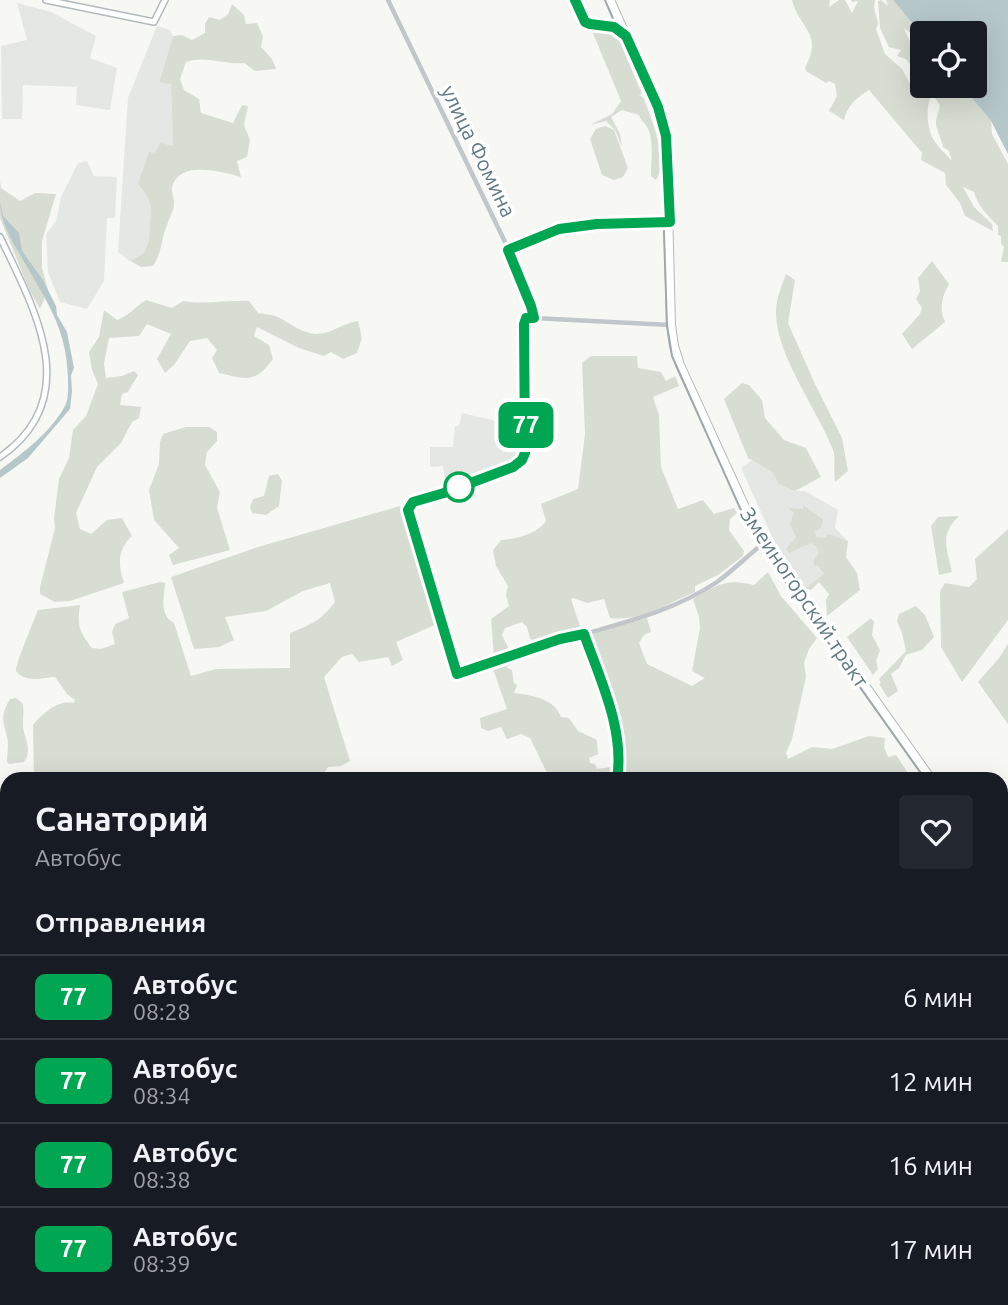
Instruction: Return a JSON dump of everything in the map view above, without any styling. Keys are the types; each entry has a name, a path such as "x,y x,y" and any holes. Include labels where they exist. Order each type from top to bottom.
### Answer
{"highway":[{"path":"575,0 585,22 614,27 626,36"},
{"name":"Змеиногорский тракт","path":"610,0 666,130 671,325 680,365 746,513 764,544 926,772"}],"main road":[{"path":"46,0 155,22 165,0"},
{"path":"0,237 38,323 47,365 46,391 38,414 19,442 0,457"}],"street":[{"name":"улица Фомина","path":"388,0 506,244 534,318 671,325"},
{"path":"617,772 614,725 584,634 647,615 687,599 716,582 764,544"}],"shaded area":[{"path":"792,0 830,0 829,7 839,0 845,0 852,13 858,1 851,0 875,0 878,23 876,29 885,54 902,69 910,83 910,98 930,98 929,129 935,142 952,161 949,151 943,147 936,126 940,105 935,98 972,98 991,121 992,134 1008,164 1008,262 1001,262 1004,247 1001,236 998,235 998,226 980,206 974,192 963,187 974,207 992,224 993,231 965,216 960,203 946,185 945,173 921,160 922,153 869,90 853,102 844,120 829,111 837,96 835,84 829,81 826,83 806,71 812,46 808,31"},
{"path":"881,0 888,6 886,0 893,0 910,21 910,32 904,28 909,40 910,64 906,59 897,56 901,50 889,47 880,28 878,1"},
{"path":"893,0 1008,0 1008,154 991,121 972,98 987,98 987,21 910,21"},
{"path":"17,3 51,12 96,36 90,58 117,68 110,110 76,105 77,87 23,85 22,119 2,119 1,46 27,40"},
{"path":"232,4 244,15 246,24 257,23 263,36 261,47 272,59 276,69 255,71 244,63 193,60 186,62 180,79 184,90 199,99 201,113 233,123 242,105 248,106 244,125 250,140 247,157 237,161 241,177 192,170 176,179 172,188 173,209 158,256 153,266 141,267 130,261 144,253 149,240 151,208 146,194 138,184 149,152 155,153 160,143 173,146 171,84 159,82 173,36 182,35 192,40 205,33 205,24 209,17 220,20 228,14"},
{"path":"157,26 170,30 173,36 159,81 171,84 173,146 146,194 151,208 149,240 144,253 130,261 118,252 128,98"},
{"path":"606,29 615,30 654,127 661,162 656,180 651,176 650,134 639,115 622,110 611,117 620,134 622,147 615,130 606,121 590,125 612,114 621,101 593,33"},
{"path":"605,126 614,130 628,168 623,177 614,180 602,175 590,139 596,129"},
{"path":"87,161 94,176 117,177 115,218 107,218 104,281 87,309 60,302 48,272 46,234 56,221 61,197 78,163"},
{"path":"0,181 1,188 20,201 35,193 56,194 42,241 42,268 48,290 40,309 0,218"},
{"path":"0,201 3,216 19,233 22,251 43,280 56,306 57,315 67,332 74,368 71,375 70,409 28,458 0,478 0,470 27,449 59,416 67,400 68,389 67,362 60,332 49,306 9,234 3,218"},
{"path":"932,261 949,284 942,303 945,322 912,349 902,334 920,314 922,308 916,299 920,291 918,278"},
{"path":"786,274 795,280 788,323 842,438 848,471 835,482 833,450 782,346 776,311"},
{"path":"146,300 172,308 183,301 249,301 258,313 278,317 301,330 316,334 358,321 362,338 357,353 343,359 331,352 324,356 299,348 257,327 254,336 269,345 273,359 261,373 243,378 219,373 212,358 217,350 207,338 190,341 174,365 165,373 157,359 171,334 147,324 139,336 109,338 104,363 106,378 134,371 138,375 128,392 122,394 120,405 141,407 139,418 132,422 121,443 97,467 76,513 80,529 91,534 107,520 122,518 132,536 121,552 124,583 70,601 55,602 40,594 40,587 55,528 59,479 69,458 73,430 86,416 98,384 89,352 99,337 104,310 117,320"},
{"path":"591,356 637,356 638,368 661,372 666,381 675,376 679,386 653,397 659,415 661,467 678,509 703,500 714,514 734,508 737,513 730,519 729,530 744,551 743,556 718,575 695,586 695,592 654,611 632,617 610,618 604,599 587,603 573,598 571,599 580,626 577,630 538,642 530,639 527,627 522,622 505,628 502,635 509,649 494,656 491,619 509,606 506,595 508,586 496,566 493,550 501,540 526,535 542,526 546,521 541,504 578,489 585,434 582,363"},
{"path":"742,383 749,385 762,400 765,418 784,440 806,448 821,477 795,491 779,484 772,472 748,458 724,399"},
{"path":"462,413 517,426 518,430 523,431 522,453 512,463 446,485 443,466 430,467 430,447 453,447 455,426 459,426"},
{"path":"186,427 209,427 217,432 217,441 207,452 205,465 220,492 217,508 230,550 173,565 169,555 179,548 154,520 149,490 159,464 163,434"},
{"path":"752,460 795,491 805,491 838,510 835,528 848,541 824,574 805,588 776,545 741,468"},
{"path":"278,474 282,481 279,506 266,515 252,513 250,507 253,499 264,496 269,476"},
{"path":"803,505 823,519 821,528 815,531 816,537 826,538 827,534 848,541 846,557 857,573 860,590 827,616 826,600 829,594 819,582 811,590 805,588 824,574 818,565 815,567 813,561 819,553 816,546 811,543 789,553 786,549 796,537 790,524 794,513 788,508 803,509"},
{"path":"400,506 409,522 437,624 396,642 403,660 392,666 388,657 359,662 352,654 342,657 324,677 350,761 341,766 328,767 325,772 34,772 33,725 51,708 63,703 74,703 75,700 55,677 29,678 16,671 38,610 80,605 79,623 82,633 92,648 101,649 115,644 112,632 115,624 129,618 122,592 165,583 164,611 174,623 191,676 216,669 290,668 290,633 315,621 335,602 330,583 303,591 266,611 225,617 234,640 219,647 194,649 171,577 258,547"},
{"path":"959,516 949,529 946,542 952,572 939,575 931,526 938,517"},
{"path":"1008,529 1008,620 962,682 941,647 940,591 945,583 969,587 977,579 975,559"},
{"path":"768,572 781,596 817,638 804,663 806,677 792,739 786,753 788,759 812,747 832,749 869,736 885,738 884,747 888,757 896,755 907,772 621,772 615,724 587,635 647,618 651,632 644,635 639,643 647,664 692,686 705,678 692,671 700,628 693,599 722,584 736,582 754,585"},
{"path":"916,606 925,615 934,637 922,650 906,655 899,668 891,674 898,691 888,698 879,684 879,679 906,651 897,621 899,614"},
{"path":"871,618 874,622 872,635 880,650 876,661 878,669 873,675 847,637"},
{"path":"1008,644 1008,724 978,682"},
{"path":"526,655 506,667 512,670 514,683 517,685 514,693 548,702 561,717 569,718 578,731 597,740 598,754 589,758 590,763 595,764 597,769 611,767 614,772 547,772 530,738 521,734 507,739 501,727 488,731 481,728 480,718 507,709 492,666"},
{"path":"16,698 23,704 23,727 28,752 24,762 9,764 4,714 10,699"}],"tram line":[{"path":"605,0 653,112 661,141 667,325 672,356 752,535 920,772"}],"bus line":[{"name":"77","path":"575,0 585,22 614,27 623,32 658,107 666,136 670,222 597,224 559,229 508,250 534,318 526,318 524,324 525,453 522,460 513,467 413,502 408,510 457,674 560,639 584,634 614,725 617,772"}]}
